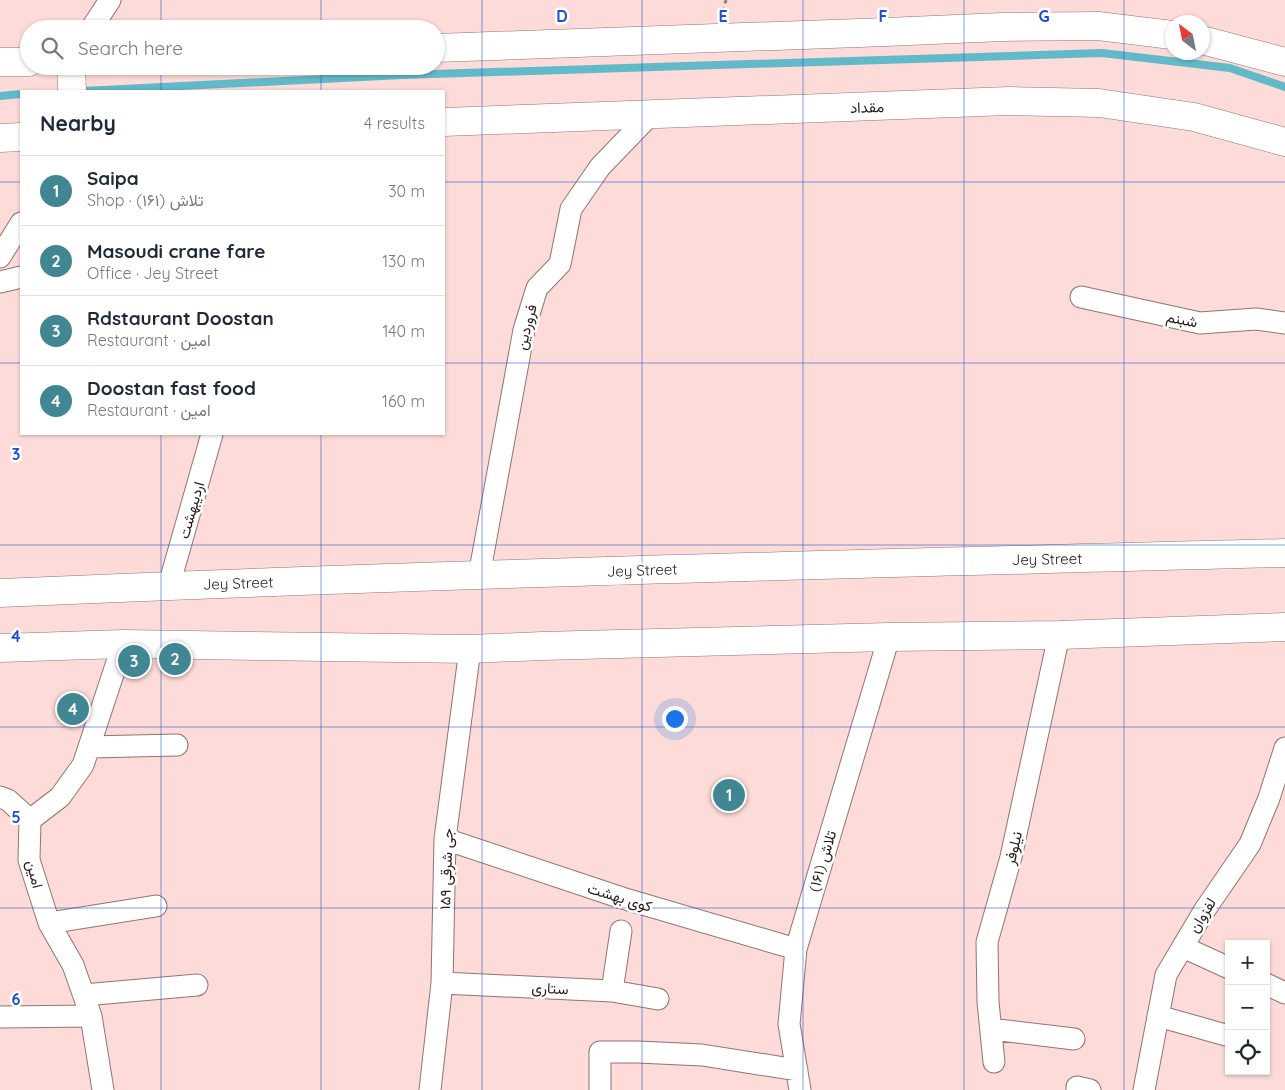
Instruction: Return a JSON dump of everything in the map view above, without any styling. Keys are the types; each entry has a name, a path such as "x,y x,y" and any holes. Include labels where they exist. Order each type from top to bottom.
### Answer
{"main road":[{"path":"445,48 1002,27 1098,26 1165,33"},
{"path":"1210,42 1285,62"},
{"path":"0,62 20,62"},
{"path":"71,75 72,90"},
{"name":"مقداد","path":"445,122 1009,101 1100,103 1194,117 1285,142"},
{"path":"0,138 20,137"},
{"name":"Jey Street","path":"0,592 648,569 1285,553"},
{"path":"0,648 123,644 470,649 889,637 1060,635 1285,627"}],"street":[{"path":"97,20 110,0"},
{"name":"فروردین","path":"479,576 524,330 537,288 560,264 572,209 600,167 650,115"},
{"path":"0,257 20,225"},
{"path":"0,282 20,276"},
{"name":"شبنم","path":"1082,297 1200,323 1256,319 1285,323"},
{"name":"اردیبهشت","path":"169,585 212,435"},
{"name":"نیلوفر","path":"994,1062 988,1002 986,942 1011,856 1060,635"},
{"name":"تلاش (۱۶۱)","path":"798,1080 789,1024 796,949 889,637"},
{"path":"0,797 8,800 30,820 60,797 84,765 123,644"},
{"name":"جی شرقی ۱۵۹","path":"430,1090 442,983 445,839 470,649"},
{"path":"89,747 177,745"},
{"name":"لفزوان","path":"1144,1090 1166,975 1204,911 1250,844 1269,798 1285,748"},
{"name":"امین","path":"30,820 29,860 49,923 74,966 91,1016 103,1090"},
{"name":"کوی بهشت","path":"445,839 622,898 796,949"},
{"path":"49,923 156,906"},
{"path":"612,990 621,931"},
{"path":"1183,947 1225,966"},
{"name":"ستاری","path":"442,983 612,990 658,1000"},
{"path":"84,995 197,985"},
{"path":"1268,985 1285,993"},
{"path":"0,1017 91,1016"},
{"path":"1158,1016 1225,1035"},
{"path":"991,1028 1074,1039"},
{"path":"600,1090 600,1052 702,1055 798,1080"},
{"path":"1077,1090 1077,1087 1090,1090"}],"waterway":[{"path":"445,74 1102,53 1230,68 1285,87"},
{"path":"103,90 402,75"},
{"path":"0,96 20,94"}],"place":[{"name":"Masoudi crane fare","path":"175,659"},
{"name":"Rdstaurant Doostan","path":"134,661"},
{"name":"Doostan fast food","path":"73,709"},
{"name":"Saipa","path":"729,795"}]}
